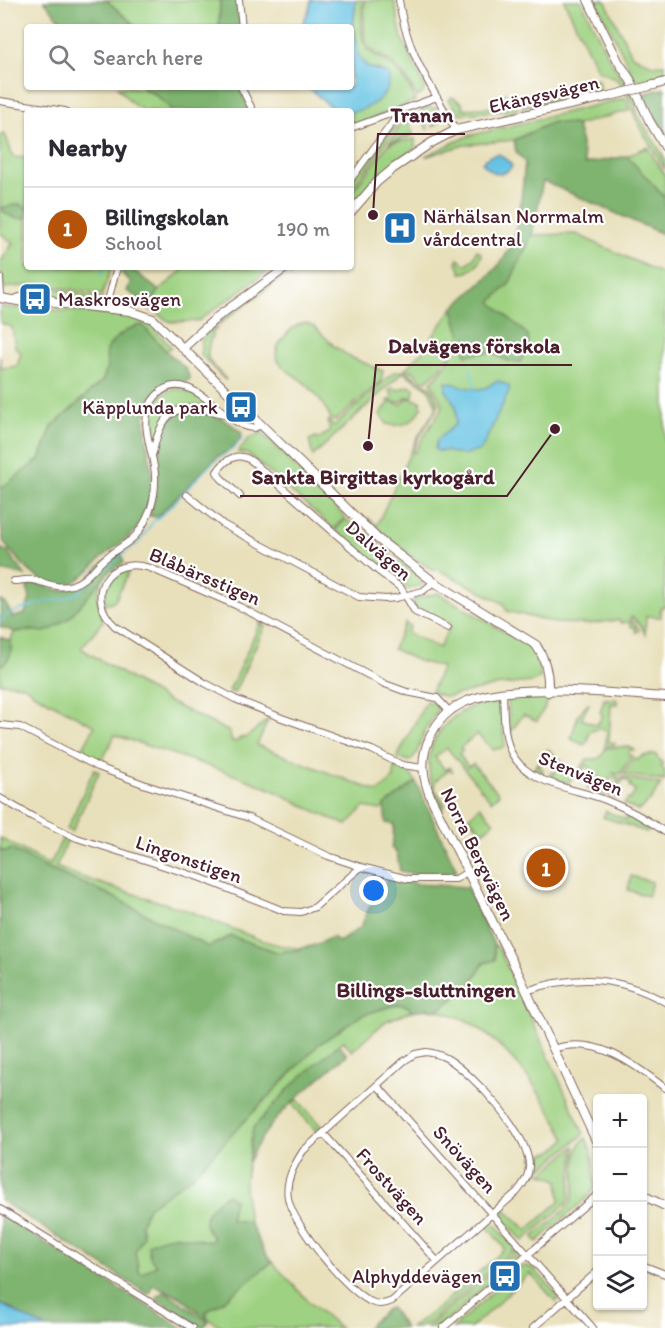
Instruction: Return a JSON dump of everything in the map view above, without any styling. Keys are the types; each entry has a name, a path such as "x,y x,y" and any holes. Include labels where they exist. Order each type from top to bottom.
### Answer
{"main road":[{"path":"588,0 665,147"}],"street":[{"path":"239,0 242,24"},
{"path":"399,0 406,36 415,57 456,130"},
{"name":"Ekängsvägen","path":"354,209 377,182 394,168 456,130 665,82"},
{"path":"242,90 252,108"},
{"path":"354,127 437,97"},
{"path":"0,101 46,108"},
{"path":"354,175 400,112"},
{"path":"106,308 116,270"},
{"path":"0,278 0,298 15,300 19,303 51,305 55,303 139,313 153,319 183,348 217,316 283,270"},
{"name":"Dalvägen","path":"183,348 378,539 434,582 536,645 543,656 547,670 548,692"},
{"path":"14,581 30,579 54,586 72,585 81,581 98,564 136,535 148,515 154,494 155,475 146,427 147,413 154,397 166,389 183,387 195,392 212,401 227,416 250,430 258,428 261,424"},
{"path":"152,456 156,435 161,425 174,412 194,407 227,416"},
{"name":"Dalvägen","path":"240,496 217,472 221,466 238,455 245,456 253,462 377,570 401,588 415,612 447,628"},
{"name":"Dalvägen","path":"187,495 224,525 353,594 366,598 386,599 423,591 434,582"},
{"name":"Blåbärsstigen","path":"423,768 402,765 372,750 253,707 211,686 108,620 100,598 103,585 112,573 125,565 136,564 150,568 237,606 387,685 437,698 450,711"},
{"name":"Norra Bergvägen","path":"593,1136 473,880 431,798 424,777 425,750 432,732 450,711 473,699 502,693 548,692 665,697"},
{"name":"Stenvägen","path":"502,693 508,744 525,770 543,779 621,807 665,832"},
{"path":"0,725 20,727 110,771 249,818 328,856 360,867 408,879 456,879 467,872"},
{"name":"Lingonstigen","path":"0,798 81,840 201,878 284,911 301,912 315,907 360,867"},
{"path":"526,991 573,979 592,980 636,988 665,1002"},
{"path":"553,1049 578,1044 609,1052 644,1071 665,1088"},
{"path":"426,1052 448,1059 478,1083 494,1101 515,1131 529,1165 524,1182 517,1192 392,1301 382,1304 363,1298 328,1263 293,1215 287,1187 303,1151 377,1085 415,1054 426,1052"},
{"name":"Snövägen","path":"377,1085 593,1328"},
{"name":"Frostvägen","path":"323,1133 437,1261"},
{"path":"647,1197 665,1206"},
{"path":"443,1328 593,1198"},
{"path":"0,1209 192,1328"},
{"path":"647,1267 665,1274"},
{"path":"533,1328 593,1275"}],"green space":[{"path":"44,0 106,0 134,24 63,24"},
{"path":"106,0 220,0 219,24 134,24"},
{"path":"220,0 237,0 240,24 219,24"},
{"path":"356,0 363,0 362,30 366,47 397,70 408,85 415,101 354,126 354,111 367,106 381,70 367,67 359,57 353,24"},
{"path":"365,0 394,0 402,38 425,87 422,94 417,97 396,67 371,50 366,43"},
{"path":"564,0 581,0 610,60 633,96 638,115 665,159 665,169 641,128 623,88 615,78 597,69"},
{"path":"596,0 605,0 632,55 654,66 665,64 665,75 636,81"},
{"path":"597,78 601,90 521,108 568,92"},
{"path":"665,88 665,136 643,94"},
{"path":"120,90 147,90 170,108 138,108"},
{"path":"147,90 240,90 249,108 170,108"},
{"path":"506,93 517,105 517,110 460,114 449,100 452,97 462,103 463,109 496,107 496,101 502,99"},
{"path":"625,98 630,110 577,125 553,122 514,140 464,145 425,156 468,136"},
{"path":"429,107 436,108 441,121 433,127 428,116 423,116 427,129 420,111"},
{"path":"404,116 354,187 354,178 362,164 397,121"},
{"path":"407,117 413,135 389,143"},
{"path":"553,122 577,125 585,164 627,156 665,198 665,235 543,181 532,235 509,284 491,302 528,335 529,346 520,362 508,361 490,352 466,355 453,308 498,266 506,256 516,231 525,162 516,152 514,140"},
{"path":"5,134 13,157 24,158 24,207 20,204 24,215 24,270 111,270 102,295 42,284 4,288 0,263 13,243 0,233 0,135"},
{"path":"415,139 415,148 385,172 354,204 354,190 387,146"},
{"path":"647,147 665,175 665,198 627,156"},
{"path":"20,204 24,207 24,218 11,217 0,208"},
{"path":"576,234 665,275 665,606 660,608 661,617 646,616 645,634 632,617 630,618 639,631 636,632 635,627 631,627 630,622 620,623 619,620 589,624 555,623 507,611 503,603 437,569 434,571 412,557 367,520 368,518 377,525 417,438 437,407 428,388 403,372 313,456 309,440 316,437 317,439 330,432 329,420 332,425 335,425 394,372 405,371 421,383 431,387 439,405 418,439 413,453 416,452 443,406 431,382 451,357 445,359 439,370 426,381 422,381 413,371 405,369 421,353 453,308 466,354 493,351 520,362 529,346 528,335 490,302 509,284 532,235"},
{"path":"477,250 482,254 477,264 472,269 461,273 458,259 467,264"},
{"path":"122,270 134,270 159,291 150,305 127,291 131,282 121,273"},
{"path":"183,270 270,270 198,321 170,322 148,308 159,291"},
{"path":"293,271 291,277 287,275 215,327 244,302 271,282"},
{"path":"52,288 102,299 94,302 45,298 45,294 28,294 27,290"},
{"path":"0,307 134,317 151,325 171,347 166,351 142,325 106,350 107,367 103,380 52,427 40,459 0,489 0,356 1,368 17,366 21,353 15,347 12,327 0,323"},
{"path":"307,323 315,327 334,346 350,357 383,371 381,381 335,421 332,420 312,390 282,366 276,354 284,337 294,327"},
{"path":"142,325 186,369 190,379 158,391 153,395 146,411 146,434 153,485 149,507 135,531 82,577 61,586 52,584 28,570 4,543 0,489 40,459 52,427 103,380 107,367 106,350 109,346 126,331"},
{"path":"215,327 217,329 213,332 208,356 209,361 225,380 201,355 201,341"},
{"path":"408,386 414,388 413,397 407,397 400,402 388,401 393,397 389,390"},
{"path":"179,389 196,395 222,412 201,405 180,407 153,446 149,427 155,402 169,391"},
{"path":"408,398 420,401 422,407 416,417 403,424 387,424 380,414 388,404 392,402 401,405"},
{"path":"190,409 218,417 242,433 239,441 230,450 218,456 157,517 150,516 156,488 159,439 162,430 177,415"},
{"path":"262,433 345,517 334,529 248,454 238,452 249,438"},
{"path":"346,519 421,579 422,585 409,589 400,584 335,530"},
{"path":"0,548 8,552 26,576 0,570"},
{"path":"120,551 124,563 111,570 69,618 51,630 15,632 0,627 0,600 5,603 13,617 25,614 30,598 27,587 32,582 61,591 85,582 98,567"},
{"path":"130,569 115,601 105,604 106,591 111,581"},
{"path":"103,578 97,596 103,621 82,649 169,702 230,732 231,741 236,742 240,738 247,737 269,718 257,745 378,792 394,778 394,765 411,775 416,782 380,810 364,807 347,825 249,780 115,735 101,763 80,753 95,726 35,694 23,685 0,683 0,666 9,657 12,636 15,632 35,631 79,605"},
{"path":"438,593 527,645 538,660 540,678 532,682 500,685 446,697 431,692 442,667 418,661 393,649 405,623 410,626 407,633 439,648 450,626 416,610 413,602 415,599"},
{"path":"260,623 265,626 234,693 229,691"},
{"path":"0,637 11,641 11,653 9,659 0,666"},
{"path":"510,698 550,698 537,721 523,715 510,733 508,702"},
{"path":"604,699 616,699 617,701 617,704 611,704 609,742 615,743 614,745 605,747 607,732 600,728 589,732 588,741 584,745 571,739 578,715 586,705 589,704 581,719 597,725 603,715 600,713"},
{"path":"495,700 500,704 505,747 493,750 477,734 460,748 463,751 459,754 468,767 473,764 499,794 491,801 447,748 435,757 445,770 450,767 453,772 450,769 434,782 436,786 434,788 445,804 443,809 434,790 430,778 431,748 445,725 455,716 467,709"},
{"path":"426,701 436,703 437,711 425,730 417,753 410,761 397,758"},
{"path":"629,747 634,750 630,750 628,754 632,756 620,774 613,773 618,777 616,780 611,777 608,781 613,785 606,795 587,789 599,777 587,765 581,773 579,771 587,759 599,758 605,749"},
{"path":"548,749 575,773 568,783 549,776 552,772 554,774 560,765 554,760 556,757 549,752 539,766 543,770 541,773 533,770"},
{"path":"655,754 663,764 660,766 665,770 665,781 623,774 634,758 638,760 642,756"},
{"path":"94,769 99,772 72,832 67,829"},
{"path":"621,777 661,784 651,800 638,811 624,804 636,791 624,779 613,793 619,797 617,799 609,797"},
{"path":"416,782 457,871 430,877 400,871 397,854 391,847 394,824 386,823 384,806"},
{"path":"480,806 494,822 483,832 469,817"},
{"path":"606,811 626,820 628,816 650,828 647,832 603,817"},
{"path":"63,837 68,839 56,867 103,885 183,909 272,943 301,948 300,950 277,952 231,936 208,947 106,893 48,869 11,849 6,852 0,849 0,838 50,865"},
{"path":"0,849 6,852 11,849 48,869 106,893 208,947 231,936 277,952 300,950 333,937 339,942 361,927 370,906 381,901 387,878 418,884 467,887 494,945 495,960 484,963 468,988 438,1010 411,1011 409,1007 399,1004 362,1015 318,1045 191,1177 148,1207 141,1224 143,1236 135,1252 139,1272 143,1273 156,1265 150,1257 148,1245 156,1240 179,1236 211,1242 214,1238 205,1225 207,1213 227,1194 234,1199 230,1220 249,1222 272,1262 206,1312 208,1319 180,1297 152,1284 151,1292 148,1294 0,1200"},
{"path":"631,876 652,882 648,896 628,890"},
{"path":"494,945 498,947 584,1134 534,1173 533,1157 553,1151 566,1139 547,1106 525,1074 499,1045 469,1022 438,1010 468,988 484,963 495,960"},
{"path":"399,1004 409,1007 411,1011 386,1021 352,1051 344,1041 339,1044 253,1128 245,1181 249,1222 230,1220 234,1199 211,1242 175,1235 156,1265 143,1273 139,1272 135,1252 143,1236 141,1224 147,1207 191,1177 318,1045 362,1015"},
{"path":"339,1044 347,1055 278,1117 256,1147 248,1163 253,1128 292,1085"},
{"path":"297,1099 322,1127 316,1131 292,1104"},
{"path":"586,1138 592,1152 593,1190 537,1242 533,1237 559,1216 571,1201 575,1185 577,1150"},
{"path":"575,1146 569,1199 523,1241 503,1219 502,1212 504,1209 527,1230 560,1201 558,1180 541,1175"},
{"path":"0,1215 183,1328 48,1328 27,1320 11,1308 0,1304"},
{"path":"490,1223 495,1225 516,1248 429,1322 419,1328 410,1328 439,1307 505,1249 486,1225"},
{"path":"518,1250 518,1256 514,1261 459,1310 436,1328 426,1328"},
{"path":"272,1262 309,1302 340,1328 225,1328 208,1319 206,1312"},
{"path":"526,1266 533,1268 558,1296 556,1302 530,1273 471,1328 453,1328 519,1268"},
{"path":"166,1292 208,1321 203,1328 158,1300 157,1296"},
{"path":"391,1308 405,1328 366,1328 387,1309"}],"water":[{"path":"311,0 356,0 353,24 302,24"},
{"path":"354,30 359,57 367,67 388,74 389,83 386,91 373,104 354,112 354,108 333,108 311,90 354,90"},
{"path":"499,154 512,167 504,173 496,174 482,162 490,156"},
{"path":"498,381 509,386 509,391 481,450 462,455 435,449 437,440 456,424 456,407 446,390 446,382 480,389"},
{"path":"0,1304 35,1323 48,1328 1,1328"}],"waterway":[{"path":"101,275 103,270"},
{"path":"471,369 475,389"},
{"path":"0,621 10,613 78,593 101,571 139,543 152,523 211,464 234,448 243,437"}],"place":[{"name":"Tranan","path":"373,215"},
{"name":"Närhälsan Norrmalm vårdcentral","path":"400,228"},
{"name":"Maskrosvägen","path":"35,299"},
{"name":"Käpplunda park","path":"241,407"},
{"name":"Sankta Birgittas kyrkogård","path":"555,429"},
{"name":"Dalvägens förskola","path":"368,446"},
{"name":"Billingskolan","path":"546,868"},
{"name":"Alphyddevägen","path":"505,1276"}],"district":[{"name":"Billings-sluttningen","path":"426,990"}]}
